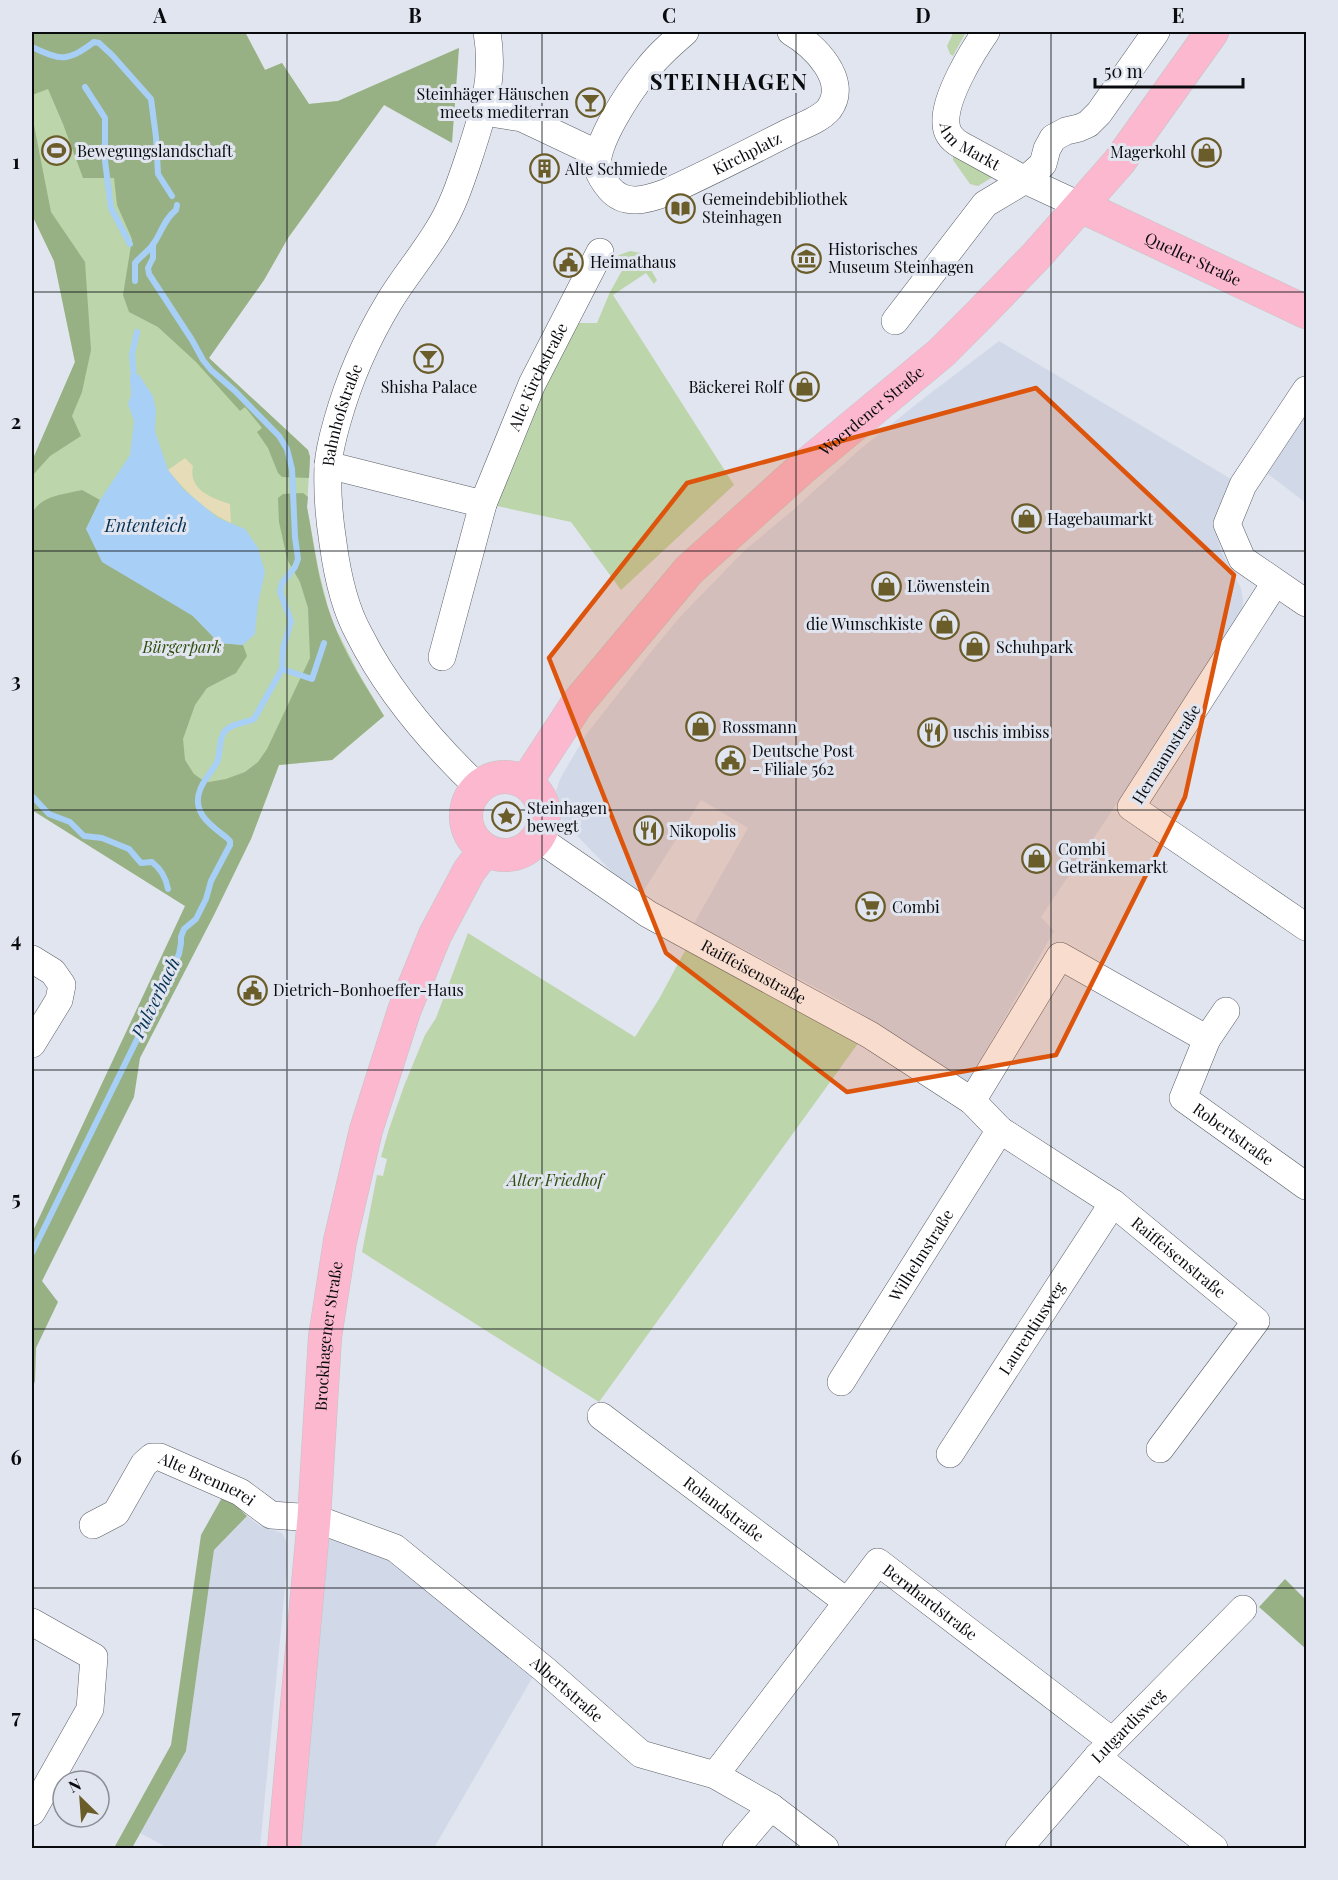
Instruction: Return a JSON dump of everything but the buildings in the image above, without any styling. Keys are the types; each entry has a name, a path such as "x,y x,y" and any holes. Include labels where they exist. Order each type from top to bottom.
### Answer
{"main road":[{"name":"Woerdener Straße","path":"525,782 577,704 689,570 800,470 941,353 1029,263 1119,162 1212,32"},
{"name":"Queller Straße","path":"1081,206 1306,312"},
{"path":"514,777 525,782 535,790 542,801 545,814 544,827 538,838 520,853 508,856 496,855 485,850 476,843 469,832 466,808 471,797 478,787 489,780 514,777"},
{"name":"Brockhagener Straße","path":"284,1848 314,1518 326,1337 340,1241 366,1130 404,1011 435,935 469,871 485,850"}],"street":[{"name":"Bahnhofstraße","path":"478,787 432,740 391,686 358,634 335,564 329,515 328,465 337,422 353,371 369,337 390,300 438,230 453,203 484,112 490,71 487,32"},
{"path":"484,112 522,118 537,123 598,154 609,126 646,70 685,32"},
{"name":"Kirchplatz","path":"598,154 598,168 604,181 615,194 628,200 647,199 704,175 819,117 828,109 833,99 835,86 832,74 822,59 791,32"},
{"name":"Am Markt","path":"986,32 958,79 949,104 945,120 954,142 1025,180 1081,206"},
{"path":"895,321 985,204 1025,180 1043,164 1053,138 1066,131 1089,124 1099,113 1156,32"},
{"name":"Alte Kirchstraße","path":"442,657 483,504 532,384 600,252"},
{"path":"1306,390 1243,485 1227,524 1242,559 1306,603"},
{"path":"328,465 483,504"},
{"name":"Hermannstraße","path":"1275,583 1131,807 1306,927"},
{"name":"Raiffeisenstraße","path":"538,838 648,914 870,1035 972,1101 1000,1130 1113,1203 1256,1321 1160,1449"},
{"path":"972,1101 1060,956 1207,1039"},
{"path":"32,959 53,972 62,985 59,1000 32,1044"},
{"name":"Robertstraße","path":"1226,1011 1207,1039 1183,1098 1306,1186"},
{"name":"Wilhelmstraße","path":"842,1382 1000,1130"},
{"name":"Laurentiusweg","path":"950,1454 1113,1203"},
{"name":"Rolandstraße","path":"601,1416 848,1602"},
{"name":"Alte Brennerei","path":"93,1525 117,1513 144,1464 152,1457 160,1457 240,1492 271,1515 314,1518"},
{"name":"Albertstraße","path":"314,1518 395,1548 544,1669 641,1754 715,1775 771,1807 825,1848"},
{"name":"Bernhardstraße","path":"715,1775 878,1562 1104,1749"},
{"name":"Lutgardisweg","path":"1019,1848 1104,1749 1243,1610"},
{"path":"32,1622 94,1657 90,1709 32,1812"},
{"path":"1104,1749 1214,1848"},
{"path":"736,1848 771,1807"}],"highlighted area":[{"path":"1036,388 1234,575 1185,797 1056,1055 847,1092 666,953 549,658 687,483"}],"shaded area":[{"path":"999,341 1231,479 1217,533 1221,552 1241,588 1243,600 1242,616 1041,917 1054,931 968,1082 841,1001 734,944 693,925 748,828 701,800 641,895 611,871 562,820 556,791 560,779 585,736 679,618 745,550 858,451"},
{"path":"1301,416 1306,419 1306,503 1264,471"},
{"path":"247,1516 260,1526 282,1533 287,1542 287,1567 260,1848 168,1848 140,1833 186,1751 214,1550"},
{"path":"328,1536 387,1554 535,1673 434,1848 301,1848"}],"green space":[{"name":"Bürgerpark","path":"32,32 245,32 265,70 282,63 309,104 338,101 459,48 384,105 288,238 264,280 209,358 308,450 310,457 307,507 319,572 331,619 384,716 332,760 279,765 251,839 185,906 32,810 32,461 75,362 54,261 32,215"},
{"path":"32,32 245,32 265,70 282,63 309,104 338,101 459,48 452,143 384,105 288,238 264,280 209,358 308,450 309,478 282,477 278,473 268,448 257,432 262,428 245,407 240,411 196,362 158,327 129,312 123,295 132,239 117,205 114,178 83,178 48,89 32,95"},
{"path":"966,32 953,56 947,46 953,33"},
{"path":"32,115 51,212 85,262 91,350 82,392 72,416 81,436 50,456 32,476 32,461 75,362 54,261 32,215"},
{"path":"955,152 996,175 978,186 970,184 953,160"},
{"path":"630,251 641,253 657,280 654,284 646,273 613,295 734,485 621,590 571,522 497,506 544,389 577,323 597,323 624,267 615,261 619,255"},
{"path":"82,490 100,500 86,529 193,616 219,643 243,645 247,656 236,673 207,688 195,705 183,739 185,760 194,774 209,782 226,779 245,772 258,762 267,749 310,658 308,608 300,582 288,561 279,522 278,498 283,494 303,493 308,497 307,507 314,549 327,605 349,656 384,716 332,760 279,765 251,839 140,1058 134,1097 42,1281 58,1302 36,1348 35,1381 32,1390 32,1233 185,906 32,810 32,514 40,503 46,500"},
{"name":"Alter Friedhof","path":"468,933 635,1037 687,947 859,1042 599,1402 362,1252 377,1175 383,1176 387,1159 381,1157 389,1129 404,1086 425,1035 436,1018"},
{"path":"224,1494 247,1516 214,1550 186,1751 132,1848 114,1848 171,1745 201,1535"},
{"path":"1285,1579 1306,1600 1306,1649 1259,1607"}],"sand":[{"path":"185,458 193,466 192,474 198,487 209,496 230,504 231,523 196,500 168,470"}],"water":[{"name":"Ententeich","path":"133,373 139,375 153,396 156,410 155,431 168,470 183,489 218,518 245,529 258,548 265,572 258,603 255,634 243,645 219,643 193,616 102,562 86,529 100,500 130,455 134,421 128,404 131,395 130,377"}],"waterway":[{"path":"32,47 51,55 64,57 77,53 94,42 99,43 112,55 151,99 158,174 172,196"},
{"path":"85,87 105,118 105,161 111,208 130,244"},
{"path":"135,281 135,263 152,246 177,205"},
{"path":"153,244 153,258 148,268 149,274 203,360 279,436 287,449 292,469 298,559 295,567 282,583 280,592 291,621 283,648 282,669"},
{"path":"134,379 132,354 137,332"},
{"name":"Pulverbach","path":"282,669 312,679 324,643"},
{"name":"Pulverbach","path":"32,1253 179,954 184,929 196,919 206,899 211,881 230,845 230,841 204,818 198,806 201,786 217,762 223,734 231,726 254,719 282,669"},
{"path":"32,796 49,814 70,822 84,836 102,838 129,849 141,863 152,862 163,874 168,889"}],"place":[{"name":"Steinhäger Häuschen meets mediterran","path":"590,103"},
{"name":"Bewegungslandschaft","path":"56,151"},
{"name":"Magerkohl","path":"1207,152"},
{"name":"Alte Schmiede","path":"544,169"},
{"name":"Gemeindebibliothek Steinhagen","path":"681,208"},
{"name":"Historisches Museum Steinhagen","path":"807,258"},
{"name":"Heimathaus","path":"569,262"},
{"name":"Shisha Palace","path":"429,359"},
{"name":"Bäckerei Rolf","path":"804,387"},
{"name":"Hagebaumarkt","path":"1026,519"},
{"name":"Löwenstein","path":"886,586"},
{"name":"die Wunschkiste","path":"944,624"},
{"name":"Schuhpark","path":"975,647"},
{"name":"Rossmann","path":"701,727"},
{"name":"uschis imbiss","path":"932,732"},
{"name":"Deutsche Post - Filiale 562","path":"731,760"},
{"name":"Steinhagen bewegt","path":"506,817"},
{"name":"Nikopolis","path":"648,831"},
{"name":"Combi Getränkemarkt","path":"1037,858"},
{"name":"Combi","path":"871,907"},
{"name":"Dietrich-Bonhoeffer-Haus","path":"252,990"}],"district":[{"name":"STEINHAGEN","path":"729,82"}]}
